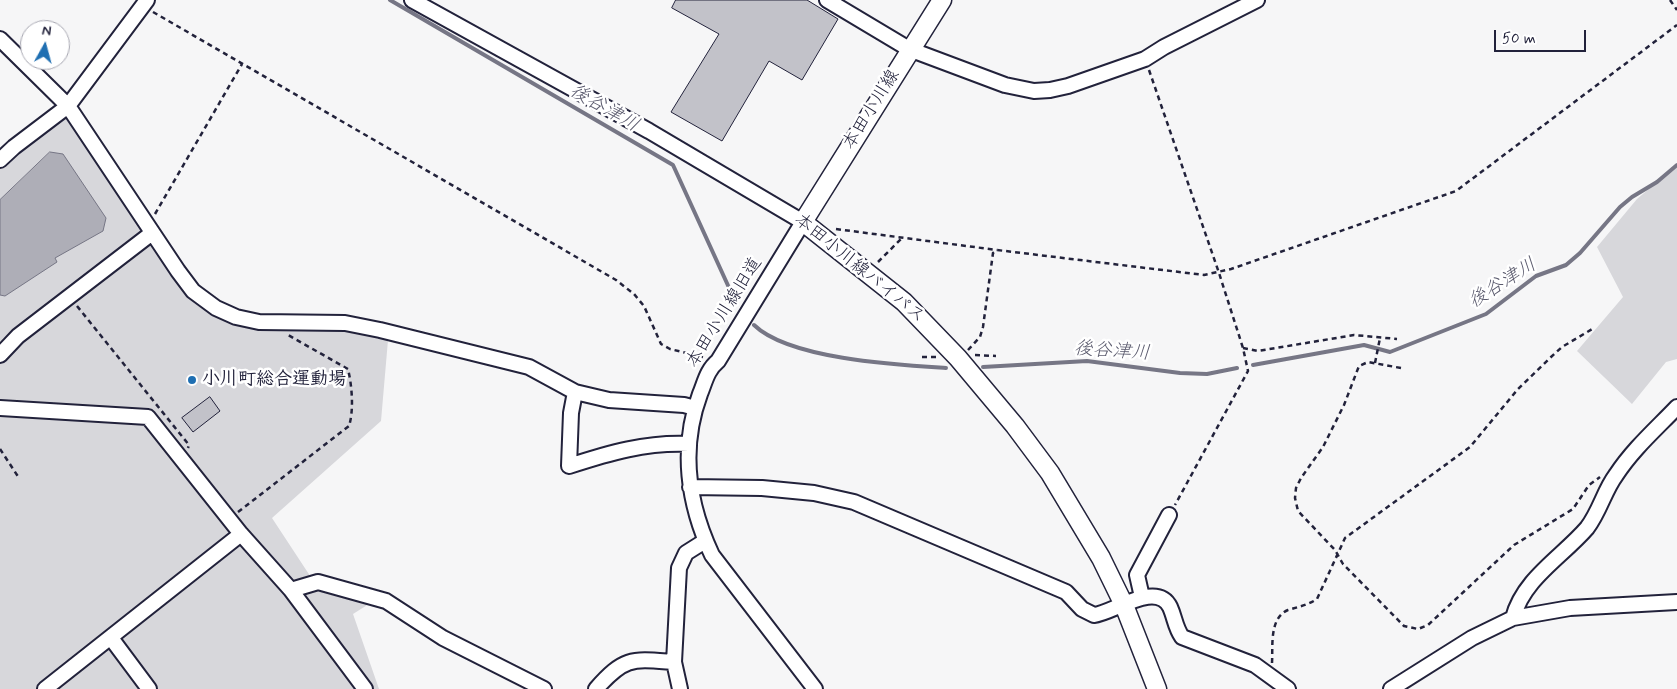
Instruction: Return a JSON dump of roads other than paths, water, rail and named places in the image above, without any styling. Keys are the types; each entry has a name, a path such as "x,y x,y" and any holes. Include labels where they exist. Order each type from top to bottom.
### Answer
{"main road":[{"name":"本田小川線","path":"803,222 942,0"},
{"name":"本田小川線バイパス","path":"803,222 904,302 962,354 1050,473 1101,558 1124,605 1157,689"}],"street":[{"name":"本田小川線バイパス","path":"412,0 649,131 803,222"},
{"path":"827,0 909,50 1005,85 1034,91 1068,86 1146,59 1164,47 1257,0"},
{"path":"0,160 7,147 68,106 145,3"},
{"path":"0,39 68,106 193,291 216,308 236,317 259,322 345,323 380,330 529,367 575,392 609,400 684,405 695,408"},
{"name":"本田小川線旧道","path":"803,222 718,361 709,368 695,408 689,444 690,487 705,541 712,555 815,689"},
{"path":"0,355 18,336 149,227"},
{"path":"575,392 571,413 569,466 616,450 662,443 689,444"},
{"path":"1513,618 1516,607 1527,586 1588,527 1600,509 1612,480 1639,445 1677,407"},
{"path":"0,408 148,417 241,534 291,590 365,689"},
{"path":"690,487 762,488 814,493 854,502 1066,592 1088,613 1100,615 1142,597 1159,598 1164,600 1170,607 1177,630 1182,637 1255,664 1288,689"},
{"path":"1142,597 1137,575 1169,516"},
{"path":"45,689 241,534"},
{"path":"680,689 674,662 679,568 686,553 705,541"},
{"path":"291,590 318,582 386,600 442,638 544,689"},
{"path":"1391,689 1472,638 1513,618 1570,608 1677,602"},
{"path":"111,638 149,689"},
{"path":"596,689 613,670 626,663 638,660 674,662"}],"waterway":[{"name":"後谷津川","path":"390,0 673,165 736,303"},
{"name":"後谷津川","path":"1253,365 1364,345 1390,352 1486,314 1536,276 1566,265 1580,253 1620,207 1632,197 1657,182 1677,165"},
{"name":"後谷津川","path":"754,325 770,336 792,346 817,353 873,362 946,368"},
{"name":"後谷津川","path":"983,367 1087,361 1180,373 1207,374 1237,368"}],"place":[{"name":"小川町総合運動場","path":"192,380"}]}
